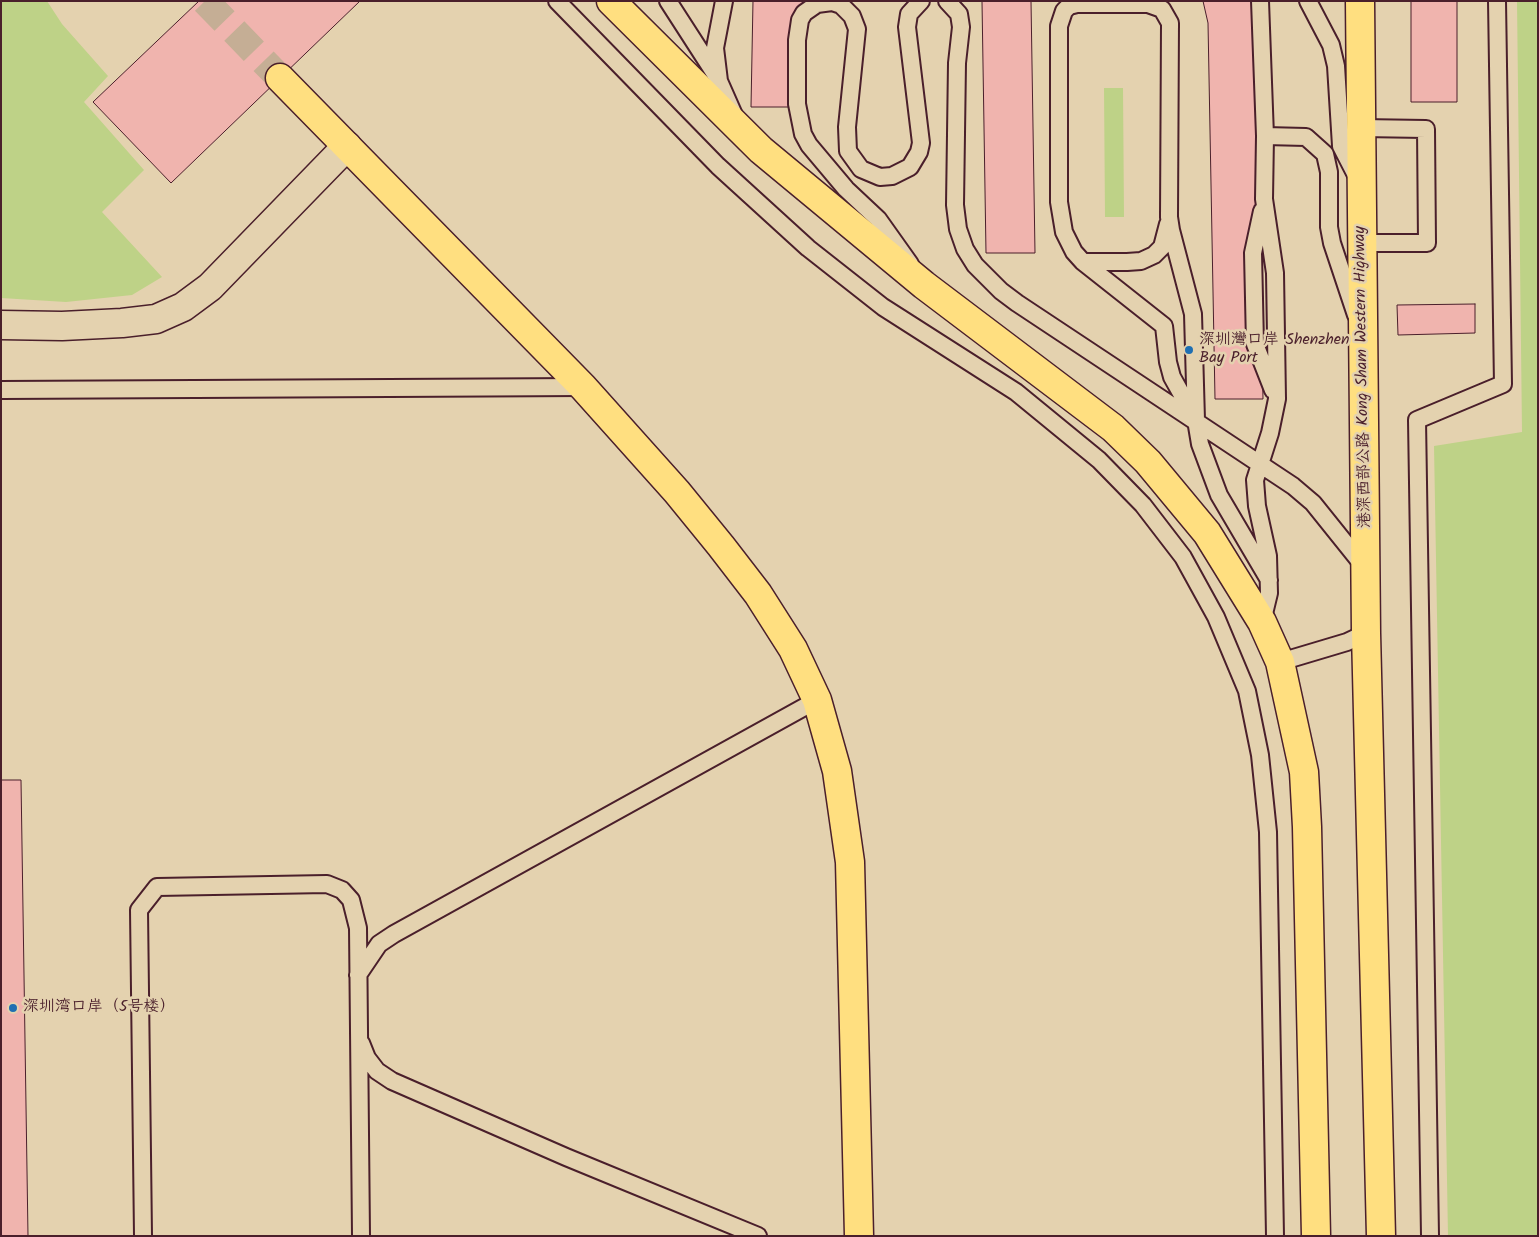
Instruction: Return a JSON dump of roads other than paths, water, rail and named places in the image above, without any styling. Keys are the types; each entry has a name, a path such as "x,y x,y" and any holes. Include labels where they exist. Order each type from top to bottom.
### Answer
{"highway":[{"path":"611,1 761,150 924,285 1114,428 1148,462 1207,533 1262,622 1280,662 1304,772 1307,827 1316,1236"},
{"name":"港深西部公路 Kong Sham Western Highway","path":"1360,2 1366,633 1381,1236"},
{"path":"280,78 583,386 677,492 758,594 793,649 818,700 837,771 850,862 859,1236"}],"street":[{"path":"1,325 62,326 122,323 156,319 183,307 210,287 347,146"}],"lane":[{"path":"557,1 718,166 808,248 883,308 1016,392 1092,454 1143,505 1183,557 1216,617 1247,690 1260,755 1268,832 1275,1236"},
{"path":"668,1 719,81 735,116 761,150"},
{"path":"719,81 715,48 724,1"},
{"path":"922,1 913,8 907,21 907,38 921,144 919,152 910,167 892,176 880,177 861,169 848,151 847,127 857,30 852,16 841,5 832,2 816,4 804,13 800,20 797,40 797,104 800,125 809,144 846,189 878,219 924,285"},
{"path":"947,1 954,7 961,20 957,63 955,205 958,229 965,249 975,265 988,279 1017,303 1196,420 1258,465 1293,486 1313,503 1366,570"},
{"path":"1260,1 1265,136 1264,199 1253,253 1255,344 1277,399 1270,433 1258,465 1255,480 1255,493 1268,556 1269,593 1262,622"},
{"path":"1308,1 1331,45 1336,66 1341,146 1362,185"},
{"path":"1430,1236 1417,420 1503,384 1497,1"},
{"path":"1196,420 1172,377 1168,362 1164,326 1082,262 1074,252 1064,232 1059,202 1059,26 1064,11 1070,6 1077,4 1148,4 1156,6 1167,15 1170,23 1169,217 1170,230 1193,314 1196,420 1206,466 1219,495 1269,580"},
{"path":"1361,128 1426,129 1427,243 1362,243"},
{"path":"1265,136 1293,135 1306,137 1325,154 1329,172 1329,227 1332,243 1364,338"},
{"path":"1082,262 1140,261 1154,255 1162,247 1169,217"},
{"path":"1,390 583,386"},
{"path":"1280,662 1347,642 1366,633"},
{"path":"358,975 379,944 394,934 818,700"},
{"path":"143,1236 139,910 157,887 327,884 342,890 351,900 356,914 361,1236"},
{"path":"359,1037 367,1058 377,1071 392,1081 566,1157 758,1236"}],"tunnel":[{"path":"205,1 280,78"}],"place":[{"name":"深圳灣口岸 Shenzhen Bay Port","path":"1189,350"},
{"name":"深圳湾口岸（5号楼）","path":"13,1008"}]}
